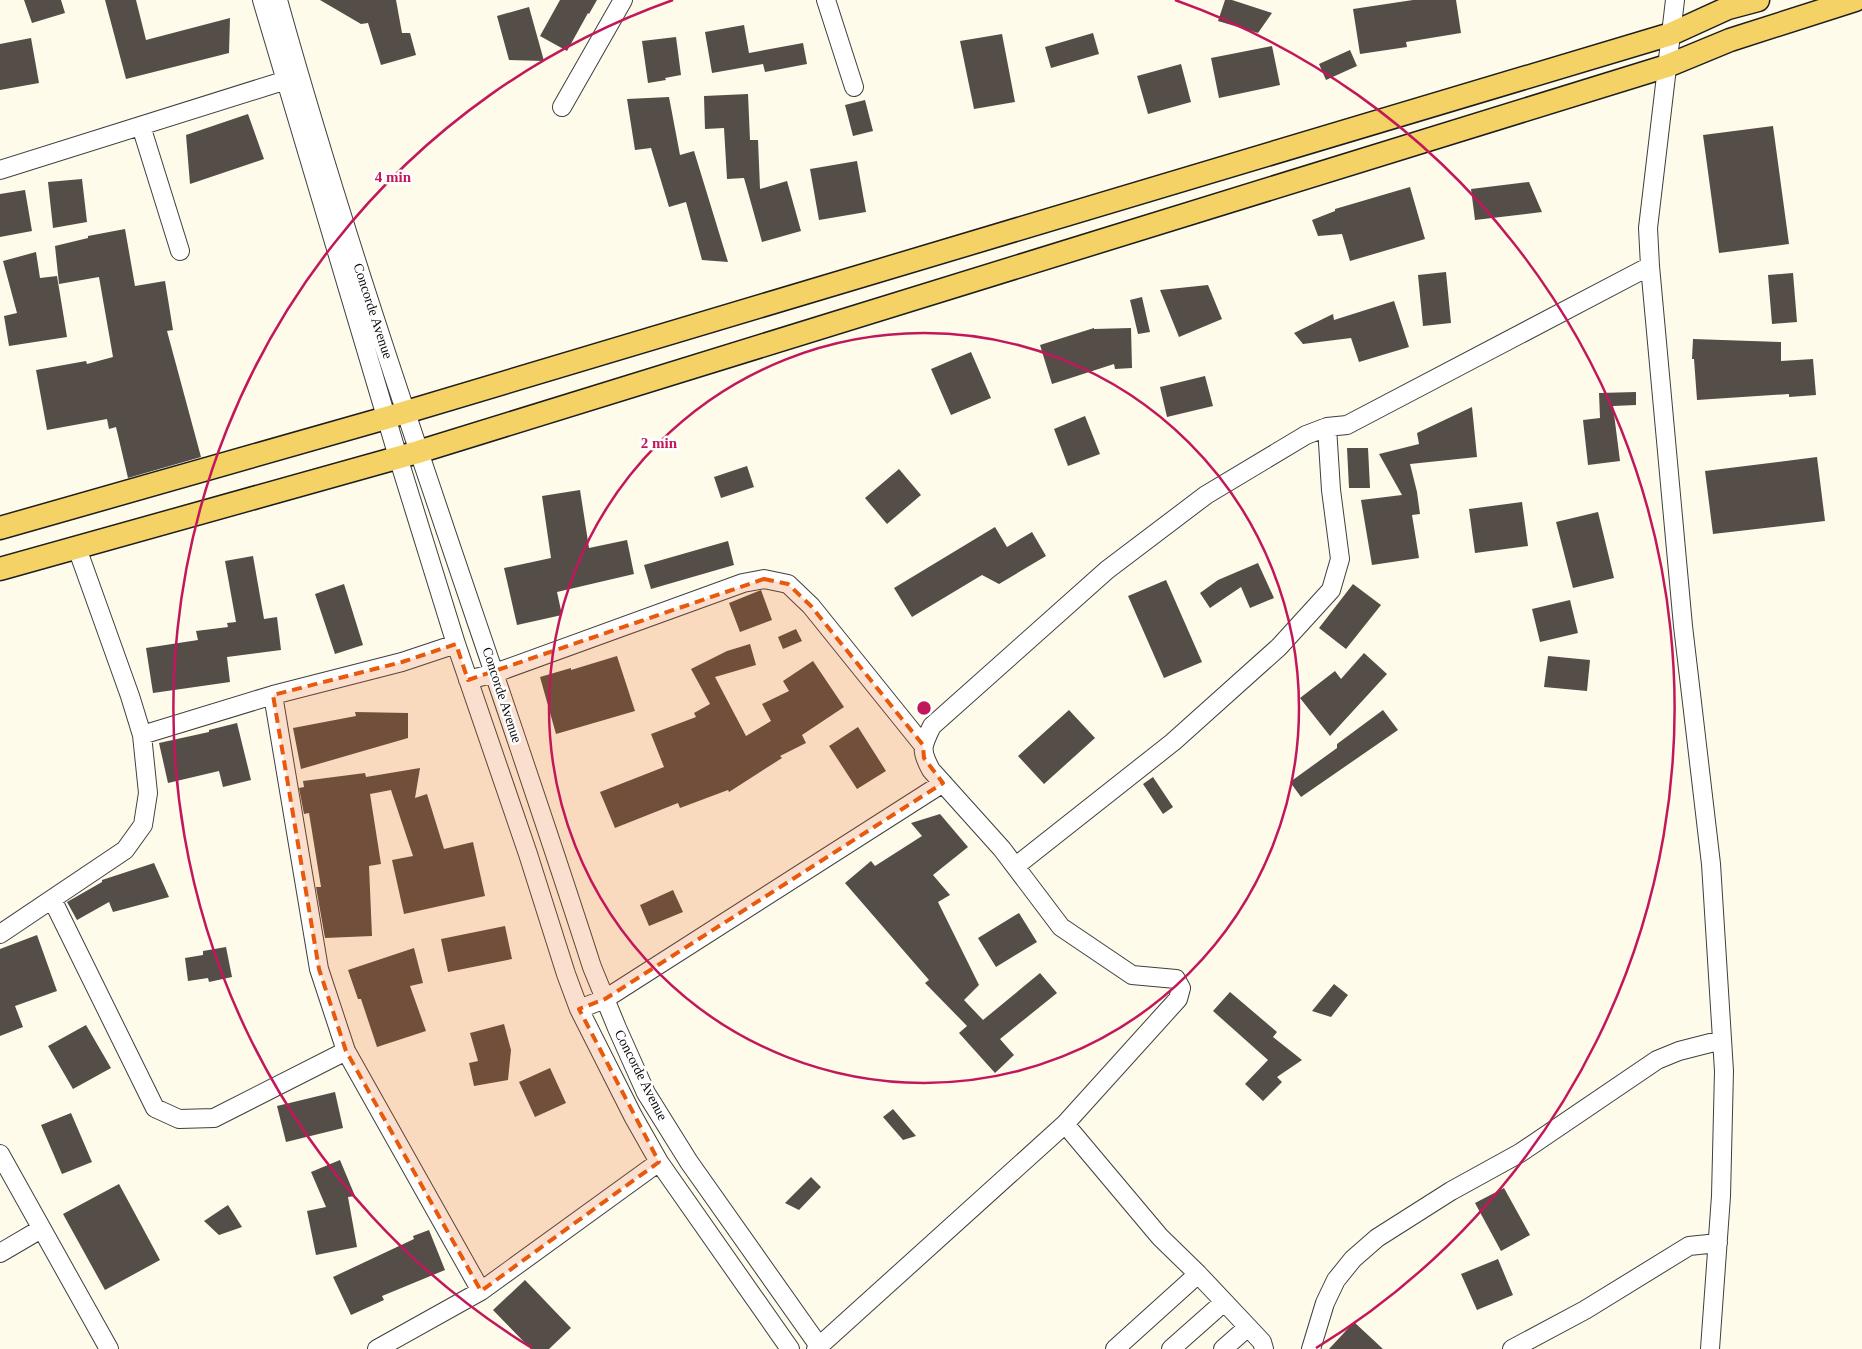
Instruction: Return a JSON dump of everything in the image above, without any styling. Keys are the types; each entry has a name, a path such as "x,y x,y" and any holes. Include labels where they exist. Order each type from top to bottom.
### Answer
{"main road":[{"path":"0,528 396,415 1670,34 1728,8 1758,0"},
{"path":"0,569 408,454 1667,66 1730,40 1855,0"}],"street":[{"name":"Concorde Avenue","path":"262,0 292,78 408,454 456,644 579,1009 633,1116 659,1162 790,1349"},
{"name":"Concorde Avenue","path":"278,0 292,78"},
{"path":"562,107 623,0"},
{"path":"826,0 854,87"},
{"path":"1675,0 1648,228 1683,626 1711,864 1724,1071 1721,1196 1710,1349"},
{"path":"0,170 292,78"},
{"path":"141,126 180,251"},
{"path":"922,745 932,726 1107,570 1206,495 1306,435 1327,427 1347,425 1650,266"},
{"path":"1016,866 1173,742 1279,647 1331,590 1340,559 1331,490 1327,427"},
{"name":"Concorde Avenue","path":"408,454 495,673 592,967 646,1093 689,1162 818,1347"},
{"path":"0,934 125,850 143,825 148,793 142,735 78,548"},
{"path":"468,680 495,673 743,583 764,579 788,584 811,606 922,745 924,758 931,770 1016,866 1061,927 1132,975 1176,979 1181,988 1178,998 1065,1124 818,1347"},
{"path":"142,735 273,696 402,662 456,644"},
{"path":"273,696 319,968 346,1051 481,1291"},
{"path":"579,1009 605,999 943,783"},
{"path":"52,899 155,1108 179,1120 214,1118 346,1051"},
{"path":"1311,1349 1325,1303 1336,1280 1353,1259 1377,1238 1451,1191 1520,1153 1657,1060 1679,1051 1722,1040"},
{"path":"1065,1124 1160,1237 1248,1326 1262,1342 1264,1349"},
{"path":"0,1154 109,1349"},
{"path":"377,1349 481,1291 659,1162"},
{"path":"0,1253 41,1229"},
{"path":"1512,1349 1585,1310 1689,1246 1718,1243"},
{"path":"1115,1349 1198,1274"},
{"path":"1171,1349 1224,1302"},
{"path":"1224,1349 1248,1326"}],"highlighted area":[{"path":"764,579 788,584 811,606 923,745 924,758 943,783 605,999 579,1009 659,1162 481,1291 346,1051 319,969 273,695 402,662 456,644 468,680"}],"building":[{"path":"24,0 61,0 65,13 32,23"},
{"path":"105,0 136,0 146,40 230,18 229,53 126,79"},
{"path":"320,0 396,0 402,33 410,33 416,55 381,65 368,23 361,24"},
{"path":"560,0 597,0 567,51 540,36"},
{"path":"1225,0 1232,0 1272,13 1258,33 1218,21"},
{"path":"1413,0 1456,0 1461,33 1406,42 1407,47 1360,54 1353,9"},
{"path":"529,7 544,61 509,60 497,16"},
{"path":"744,25 749,53 803,43 807,64 765,72 763,64 712,73 705,32"},
{"path":"1093,33 1099,54 1051,68 1045,47"},
{"path":"1002,34 1015,102 974,109 960,41"},
{"path":"676,37 681,75 648,83 642,41"},
{"path":"31,38 39,83 0,90 0,44"},
{"path":"1272,46 1280,85 1219,98 1211,58"},
{"path":"1350,50 1357,66 1326,80 1319,64"},
{"path":"1181,64 1191,102 1148,114 1137,76"},
{"path":"748,94 750,140 758,140 760,189 787,181 801,231 762,242 744,178 727,179 724,128 705,129 704,96"},
{"path":"669,97 680,155 694,151 728,262 702,260 686,202 669,207 651,148 635,150 627,99"},
{"path":"865,100 873,131 853,136 845,105"},
{"path":"248,114 264,159 190,184 186,135"},
{"path":"1773,126 1789,244 1719,253 1703,135"},
{"path":"857,161 866,212 819,220 810,169"},
{"path":"82,179 87,222 53,228 48,182"},
{"path":"1529,182 1542,212 1475,220 1471,189"},
{"path":"1410,187 1425,239 1350,261 1342,234 1318,236 1312,220 1335,211 1335,209"},
{"path":"25,190 32,231 0,237 0,194"},
{"path":"125,229 135,286 165,281 173,330 167,331 201,457 128,478 116,427 109,429 107,419 47,430 36,370 86,361 87,364 113,357 99,277 59,284 55,246 88,238 88,236"},
{"path":"36,252 40,278 57,276 67,337 9,346 4,316 17,313 3,261"},
{"path":"1446,272 1451,323 1423,326 1418,275"},
{"path":"1793,273 1797,322 1772,324 1768,275"},
{"path":"1208,285 1222,319 1179,337 1160,290"},
{"path":"1142,297 1150,332 1138,334 1130,300"},
{"path":"1394,301 1409,347 1359,362 1351,338 1303,344 1294,333 1333,314 1334,320"},
{"path":"1094,328 1131,328 1132,368 1115,369 1114,364 1052,384 1040,345"},
{"path":"1693,339 1781,342 1781,361 1813,359 1816,395 1789,397 1789,394 1697,400 1694,359 1692,359"},
{"path":"971,352 991,398 951,415 931,369"},
{"path":"1205,376 1213,406 1167,417 1160,387"},
{"path":"1636,392 1636,405 1613,406 1620,461 1588,465 1583,420 1600,418 1599,393"},
{"path":"1472,407 1477,457 1410,464 1420,514 1412,515 1419,558 1372,565 1361,500 1402,495 1379,454 1419,444 1417,433"},
{"path":"1085,416 1100,454 1068,466 1054,429"},
{"path":"1347,448 1368,448 1370,488 1349,488"},
{"path":"1817,457 1825,521 1713,534 1705,471"},
{"path":"747,466 754,487 721,498 714,477"},
{"path":"899,469 921,495 887,524 865,498"},
{"path":"580,490 589,548 627,540 634,574 557,592 562,615 517,625 504,568 551,558 542,496"},
{"path":"1522,502 1528,546 1475,553 1469,509"},
{"path":"1598,512 1614,578 1573,588 1556,522"},
{"path":"995,527 1007,547 1032,532 1046,556 999,584 982,575 912,617 894,588"},
{"path":"728,541 734,565 651,589 644,565"},
{"path":"253,556 264,619 277,617 281,650 227,657 230,682 153,693 146,648 198,640 196,631 228,627 227,623 236,622 225,561"},
{"path":"1258,563 1274,598 1250,608 1241,587 1210,608 1200,593 1218,580"},
{"path":"1166,580 1202,662 1164,678 1128,596"},
{"path":"344,584 363,645 335,654 315,594"},
{"path":"1353,584 1381,605 1346,649 1319,628"},
{"path":"761,590 772,620 740,632 729,603"},
{"path":"1570,600 1578,633 1540,642 1532,609"},
{"path":"796,629 802,641 783,649 778,637"},
{"path":"750,644 756,665 715,677 746,736 771,721 762,704 789,691 783,681 813,661 844,707 802,735 806,743 780,756 782,758 729,792 728,790 680,808 678,803 615,828 600,792 664,767 651,734 696,717 694,713 710,704 691,669 727,651"},
{"path":"1364,653 1387,674 1330,736 1300,698 1335,671 1341,679"},
{"path":"617,656 635,711 556,734 540,677"},
{"path":"1548,656 1590,660 1587,691 1544,687"},
{"path":"1069,710 1095,738 1044,784 1018,756"},
{"path":"1383,710 1398,730 1301,797 1290,782 1337,748 1337,744"},
{"path":"355,712 408,713 408,738 301,769 293,728 356,716"},
{"path":"237,723 251,780 223,787 219,771 168,783 159,743 209,732 209,730"},
{"path":"858,727 886,771 857,789 829,746"},
{"path":"420,768 415,798 427,794 444,849 473,842 485,896 404,914 392,860 413,856 391,790 370,794 381,864 369,866 372,936 325,938 316,887 321,887 309,813 304,814 299,788 304,787 303,781 365,773 366,777"},
{"path":"1153,777 1173,807 1163,814 1143,784"},
{"path":"940,814 968,847 933,875 950,895 938,902 979,985 964,1000 983,1020 1040,973 1057,993 1000,1039 1014,1055 995,1073 959,1033 967,1026 925,983 929,980 845,883 871,861 875,866 922,836 911,823"},
{"path":"154,863 169,897 113,912 109,902 77,920 67,902 102,882 102,880"},
{"path":"673,890 683,912 649,926 640,905"},
{"path":"1019,913 1037,942 996,967 978,938"},
{"path":"505,926 512,959 448,972 441,939"},
{"path":"37,935 57,991 15,1006 23,1027 0,1036 0,949"},
{"path":"226,947 232,977 209,982 208,978 188,981 185,958 203,955 203,951"},
{"path":"414,948 423,983 410,986 426,1031 377,1047 361,999 358,999 348,970"},
{"path":"1334,984 1348,995 1331,1017 1312,1011"},
{"path":"1230,992 1277,1032 1273,1037 1302,1060 1277,1077 1282,1082 1263,1101 1245,1084 1268,1060 1213,1011"},
{"path":"504,1024 511,1050 508,1080 474,1086 469,1063 478,1061 470,1033"},
{"path":"86,1025 111,1068 73,1089 48,1046"},
{"path":"550,1068 566,1103 535,1117 519,1082"},
{"path":"335,1092 343,1128 286,1142 277,1106"},
{"path":"893,1109 916,1136 903,1140 883,1117"},
{"path":"71,1113 92,1162 62,1174 41,1125"},
{"path":"340,1160 355,1196 348,1197 357,1247 316,1255 307,1211 326,1207 311,1172"},
{"path":"811,1177 821,1187 799,1210 785,1203"},
{"path":"119,1184 160,1260 105,1290 63,1214"},
{"path":"1504,1188 1530,1235 1501,1251 1475,1203"},
{"path":"228,1205 242,1227 219,1235 204,1221"},
{"path":"429,1230 445,1270 382,1296 384,1300 351,1315 333,1277 414,1239 413,1236"},
{"path":"1498,1259 1513,1295 1477,1310 1461,1274"},
{"path":"525,1280 571,1328 549,1349 531,1349 493,1310"},
{"path":"1354,1322 1383,1349 1329,1349"}]}
